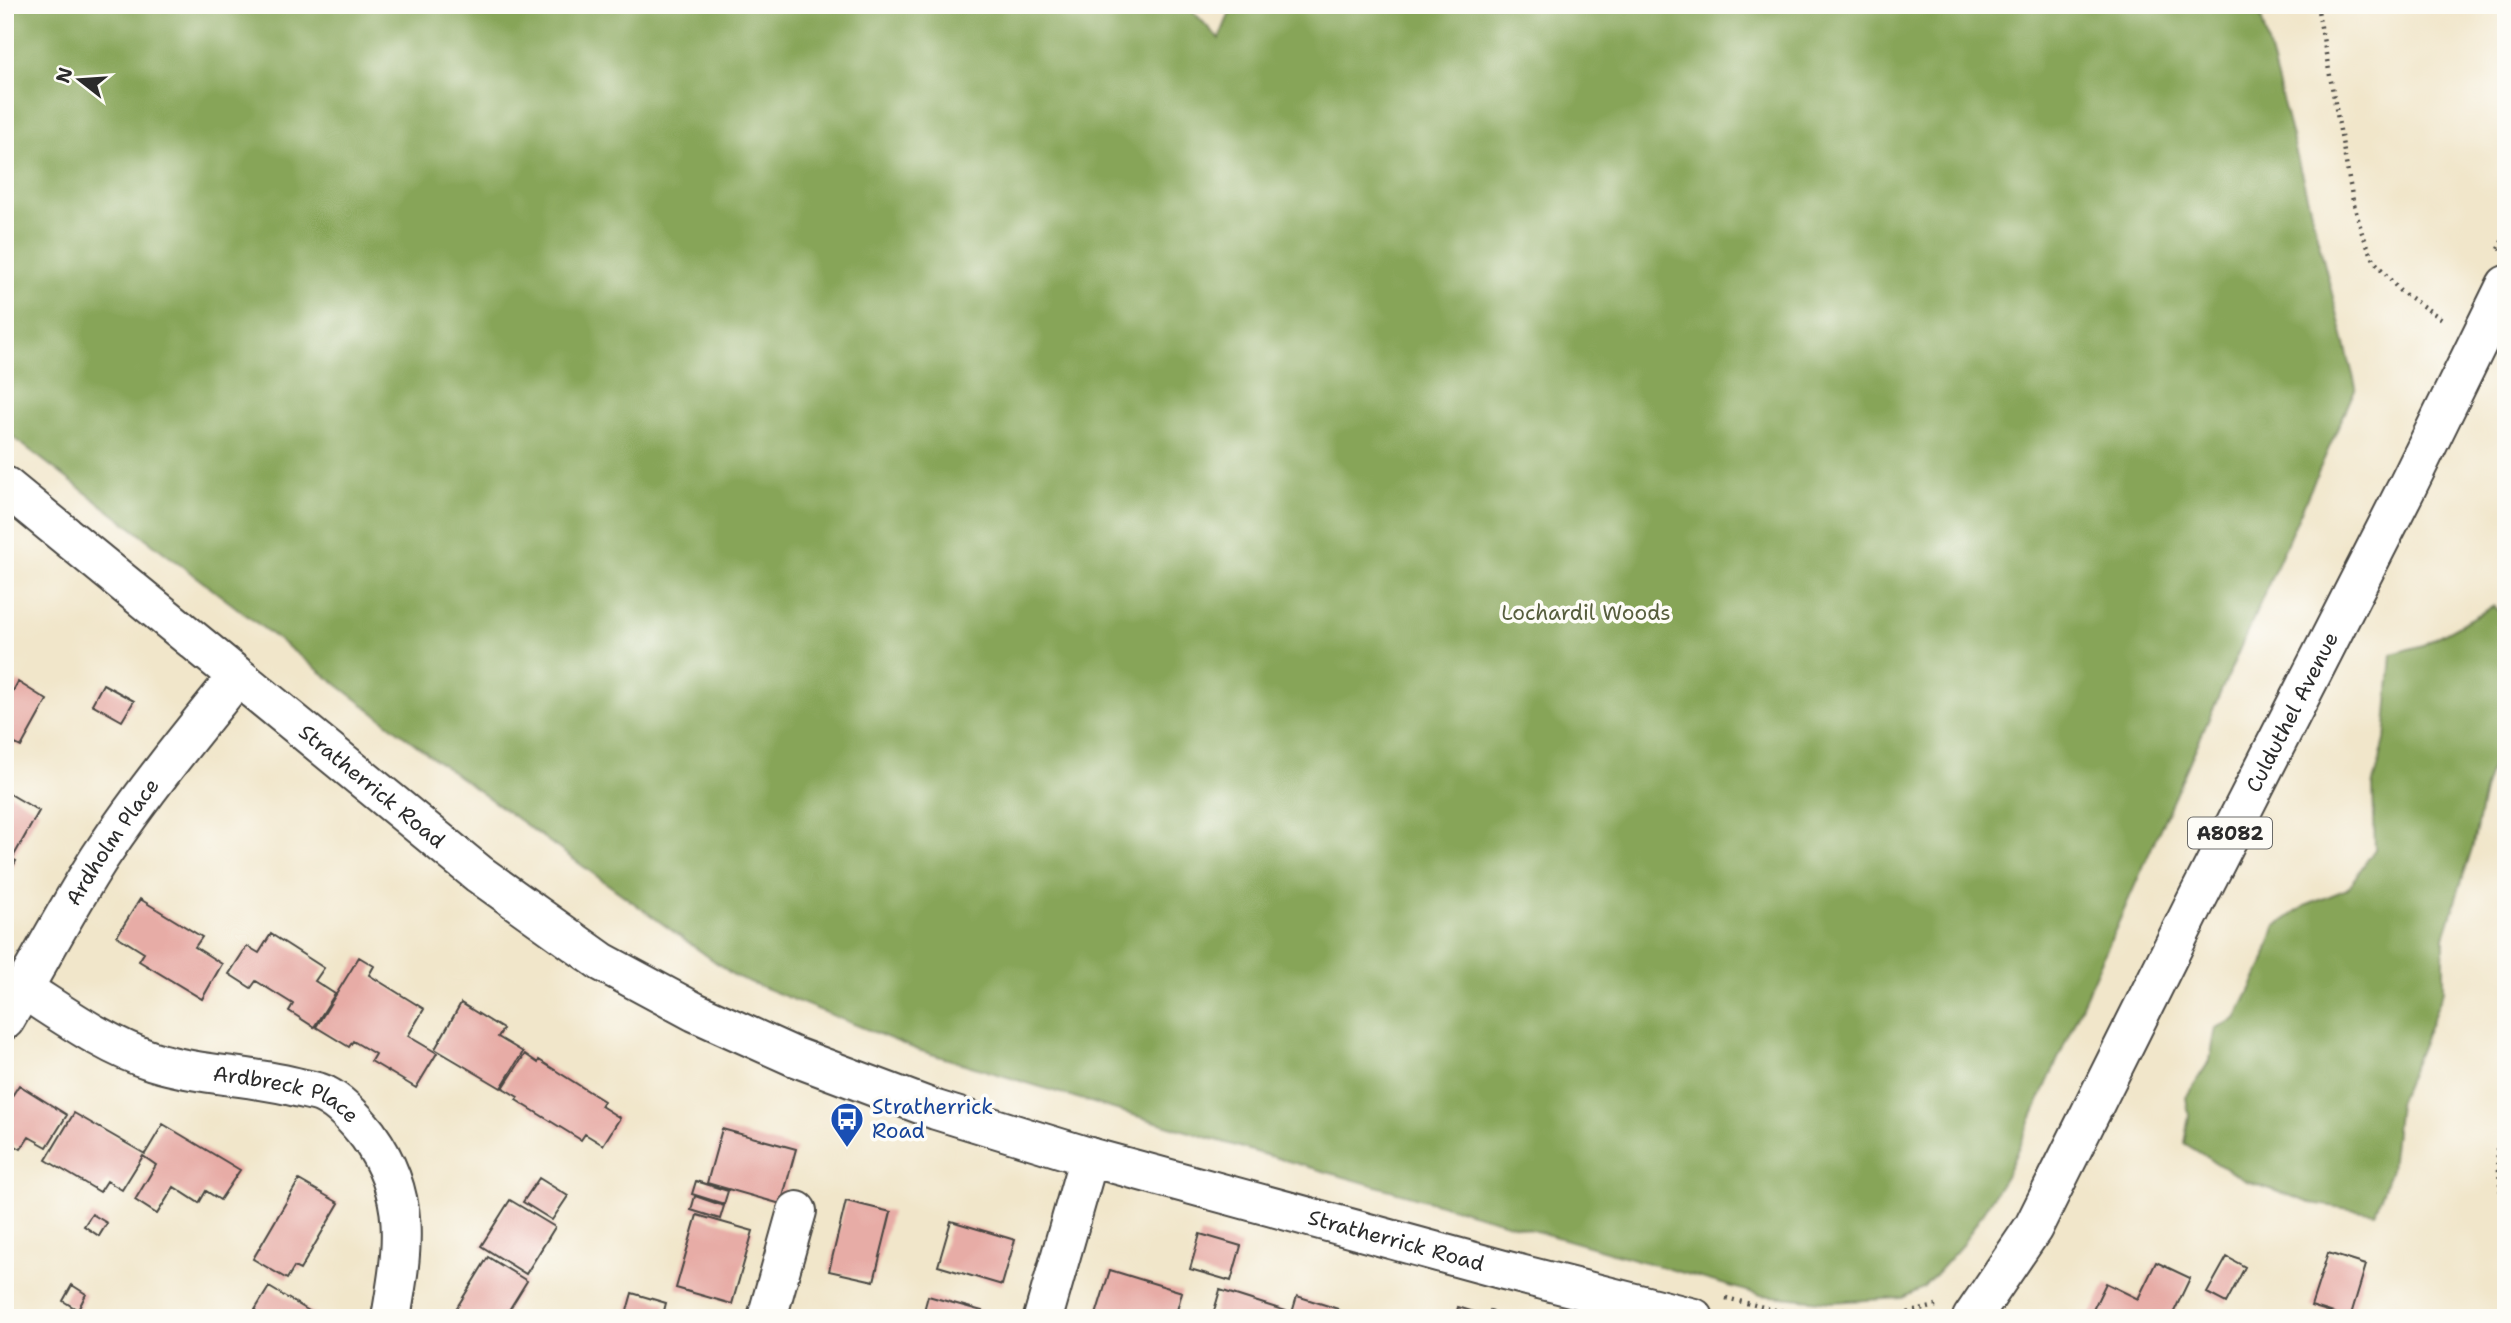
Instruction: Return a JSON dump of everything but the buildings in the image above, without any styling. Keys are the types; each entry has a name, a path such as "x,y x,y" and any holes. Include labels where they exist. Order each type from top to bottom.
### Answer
{"street":[{"name":"Culduthel Avenue","path":"1972,1318 2033,1228 2506,285"},
{"name":"Stratherrick Road","path":"5,486 478,874 602,962 695,1012 795,1057 936,1110 1089,1157 1504,1270 1708,1308"},
{"name":"Ardholm Place","path":"14,1005 108,846 160,771 236,677"},
{"name":"Ardbreck Place","path":"14,1005 151,1060 194,1072 277,1082 325,1095 358,1122 383,1156 400,1204 401,1256 391,1318"},
{"path":"1043,1318 1089,1157"},
{"path":"767,1318 797,1211"}],"path":[{"path":"2317,5 2353,201 2362,233 2375,262 2400,291 2451,325"},
{"path":"2506,1107 2497,1148 2506,1252"},
{"path":"1708,1308 1775,1310 1832,1318"}],"green space":[{"name":"Lochardil Woods","path":"5,5 1187,5 1219,39 1233,5 2258,5 2356,387 2006,1176 1962,1245 1923,1288 1902,1298 1831,1302 1761,1295 1256,1152 918,1050 735,976 436,760 5,431"},
{"path":"2494,606 2506,617 2506,722 2484,791 2473,845 2444,937 2444,990 2398,1103 2391,1169 2375,1213 2311,1203 2244,1180 2184,1143 2189,1116 2186,1097 2210,1060 2216,1028 2236,1019 2263,965 2275,927 2305,906 2347,889 2375,849 2373,787 2385,740 2392,654 2423,645"}],"place":[{"name":"Stratherrick Road","path":"847,1149"}]}
